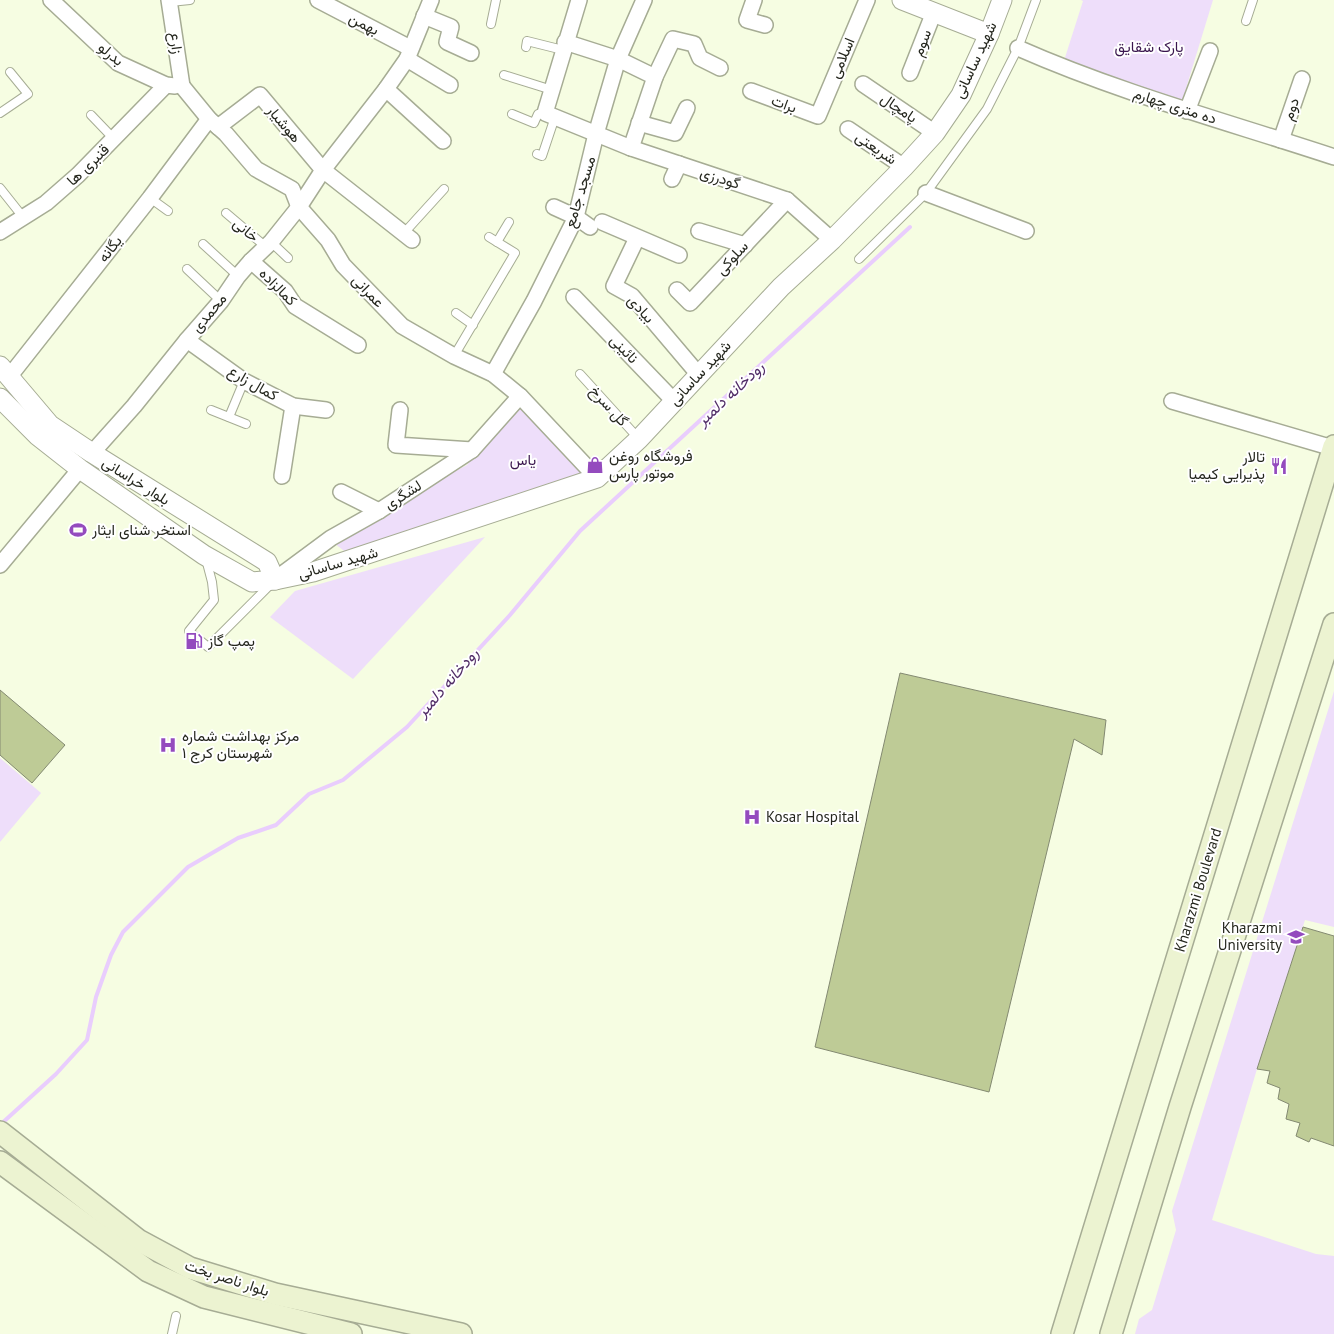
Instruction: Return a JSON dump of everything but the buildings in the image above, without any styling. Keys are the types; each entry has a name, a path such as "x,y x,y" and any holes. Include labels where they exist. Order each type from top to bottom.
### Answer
{"main road":[{"name":"Kharazmi Boulevard","path":"1062,1334 1334,447"},
{"path":"1111,1334 1180,1107 1334,624"},
{"name":"بلوار ناصر بخت","path":"6,1136 138,1240 190,1268 275,1294 461,1334"},
{"name":"بلوار ناصر بخت","path":"0,1162 148,1271 204,1297 351,1334"}],"street":[{"name":"بدرلو","path":"51,0 118,63 166,85 182,86"},
{"name":"بهمن","path":"318,0 409,54 450,85"},
{"name":"محمدی","path":"92,453 134,406 220,301 238,276 269,244 299,207 323,170 386,90 409,54 431,0"},
{"path":"550,115 552,90 579,0"},
{"name":"مسجد جامع","path":"493,374 534,301 576,217 596,134 618,59 644,0"},
{"path":"754,0 747,20 766,25"},
{"name":"اسلامی","path":"818,116 866,0"},
{"path":"902,0 989,34"},
{"name":"شهید ساسانی","path":"275,580 355,560 596,478 639,439 781,287 832,240 935,133 961,95 989,34 1002,0"},
{"name":"زارع","path":"170,1 182,86"},
{"name":"سوم","path":"908,68 916,44 934,12"},
{"path":"424,16 451,27 447,42 471,53"},
{"path":"631,148 655,77 673,39 694,44 700,58 720,68"},
{"path":"564,46 618,59 655,77"},
{"name":"ده متری چهارم","path":"1018,48 1062,67 1187,111 1334,157"},
{"path":"1187,111 1210,51"},
{"name":"دوم","path":"1281,140 1302,79"},
{"name":"پامچال","path":"863,84 935,133"},
{"name":"قنبری ها","path":"2,228 46,203 78,175 166,85"},
{"path":"182,86 256,169 292,189 299,207"},
{"path":"386,90 443,142"},
{"name":"برات","path":"750,91 818,116"},
{"name":"هوشیار","path":"214,123 260,94 323,170"},
{"path":"639,123 675,133 687,108"},
{"name":"گودرزی","path":"550,115 631,148 786,200 832,240"},
{"name":"یگانه","path":"4,372 214,123"},
{"name":"شریعتی","path":"848,129 904,167"},
{"path":"672,179 679,164"},
{"path":"323,170 408,236"},
{"path":"926,193 1026,231"},
{"name":"سلوکی","path":"677,290 690,303 786,200"},
{"name":"عمرانی","path":"299,207 328,240 343,265 402,326 454,356 493,374 520,396 596,478"},
{"path":"554,208 679,255"},
{"path":"699,231 745,245"},
{"name":"بیادی","path":"637,238 614,286 632,296 699,375"},
{"name":"کمالزاده","path":"251,261 285,291 295,306 358,345"},
{"name":"نائینی","path":"574,297 674,401"},
{"name":"کمال زارع","path":"187,340 244,381 293,406 326,410"},
{"name":"بلوار خراسانی","path":"0,398 38,436 80,469 204,555 252,582 275,580 267,562 50,425 4,372"},
{"name":"لشگری","path":"275,580 331,538 379,511 472,450 520,396"},
{"path":"1172,401 1334,447"},
{"path":"282,476 293,406"},
{"path":"400,410 396,445 472,450"},
{"path":"0,565 92,453"},
{"path":"341,492 379,511"}],"lane":[{"path":"170,1 190,0"},
{"path":"491,24 496,0"},
{"name":"شهید ساسانی","path":"859,259 926,193 986,108 1018,48 1036,0"},
{"path":"1246,21 1253,0"},
{"path":"526,47 527,41 564,46"},
{"path":"0,113 28,94 10,72"},
{"path":"504,75 552,90"},
{"path":"512,114 534,123 538,114 550,115 542,156 537,154"},
{"path":"91,115 114,139"},
{"path":"0,188 22,217"},
{"path":"408,236 444,189"},
{"path":"150,198 168,211"},
{"name":"خانی","path":"226,213 288,258"},
{"path":"497,242 509,222"},
{"path":"454,356 515,253 489,237"},
{"path":"203,244 238,276"},
{"path":"187,269 220,301"},
{"path":"456,313 473,325"},
{"name":"گل سرخ","path":"580,374 639,439"},
{"path":"229,417 244,381"},
{"path":"211,410 246,424"},
{"path":"204,555 212,582 214,600 189,631 208,647 275,580"},
{"path":"172,1334 176,1316"}],"green space":[{"name":"پارک شقایق","path":"1081,0 1213,0 1180,108 1062,67 1083,1"},
{"name":"یاس","path":"520,396 597,478 355,559 335,544 331,538 467,465"},
{"path":"485,537 353,679 270,617 295,591"},
{"name":"Kharazmi University","path":"1334,691 1334,927 1305,920 1257,1069 1212,1220 1316,1254 1334,1256 1334,1334 1135,1334 1139,1319 1152,1310 1176,1230 1172,1211"},
{"path":"0,758 41,793 0,842"}],"waterway":[{"name":"رودخانه دلمبر","path":"0,1125 56,1074 87,1040 96,997 111,955 123,932 188,867 238,838 276,825 309,794 343,780 407,727 510,615 580,531 910,227"}],"place":[{"name":"فروشگاه روغن موتور پارس","path":"595,465"},
{"name":"تالار پذیرایی کیمیا","path":"1279,466"},
{"name":"استخر شنای ایثار","path":"78,530"},
{"name":"پمپ گاز","path":"194,641"},
{"name":"مرکز بهداشت شماره ۱ شهرستان کرج","path":"168,745"},
{"name":"Kosar Hospital","path":"752,817"},
{"name":"Kharazmi University","path":"1296,937"}]}
